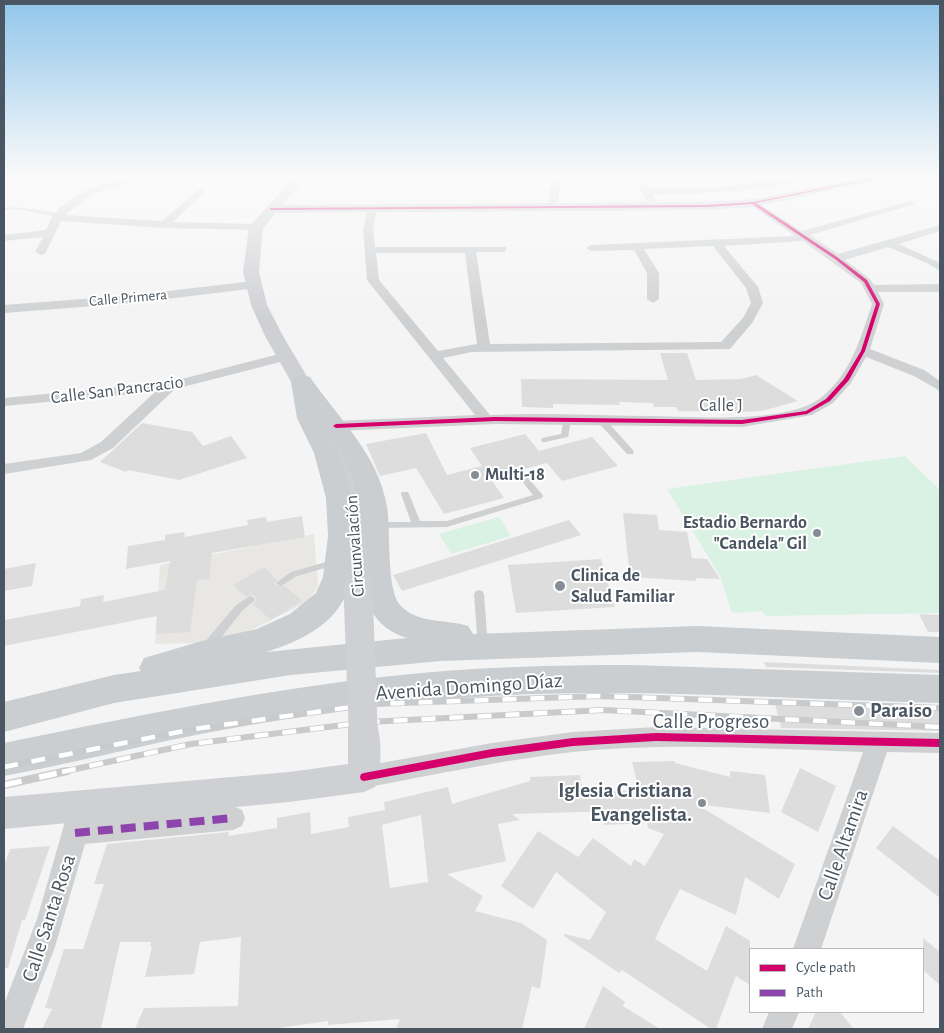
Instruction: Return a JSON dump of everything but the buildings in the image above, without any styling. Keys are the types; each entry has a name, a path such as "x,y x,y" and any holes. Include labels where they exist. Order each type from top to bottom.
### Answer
{"main road":[{"name":"Circunvalación","path":"256,227 251,272 259,305 341,456 353,491 356,508 364,777"},
{"path":"304,386 328,413 347,440 361,466 374,505 377,585 382,605 391,617 401,624 435,633 482,634 519,632 574,642"},
{"path":"114,688 147,671 202,654 262,641 301,623 327,601 338,577 342,536 337,488 327,453 308,418 304,386"},
{"name":"Avenida Domingo Díaz","path":"4,717 114,688 291,662 441,648 697,639 940,650"},
{"name":"Avenida Domingo Díaz","path":"4,760 206,717 292,704 447,685 616,678 702,678 940,689"},
{"path":"4,813 78,819 364,777"}],"street":[{"path":"41,252 55,224"},
{"path":"154,224 256,227"},
{"path":"369,224 373,280 486,419"},
{"name":"Calle J","path":"336,426 486,419 742,422 807,412 828,400 846,380 863,351 878,304 866,281 786,224"},
{"path":"591,248 787,240 843,224"},
{"path":"836,258 940,228"},
{"path":"4,238 50,233"},
{"path":"436,356 472,348 725,346 748,320 757,303 752,287 716,243"},
{"path":"889,244 931,261 940,268"},
{"path":"637,246 653,273 652,299"},
{"path":"470,249 484,348"},
{"path":"370,250 502,249"},
{"name":"Calle Primera","path":"4,308 134,299 253,285"},
{"path":"870,289 940,288"},
{"path":"863,351 919,373 940,387"},
{"name":"Calle San Pancracio","path":"4,402 170,386 287,356"},
{"path":"4,469 85,457 107,445 170,386"},
{"name":"Calle Progreso","path":"364,777 492,752 573,742 656,737 879,740 940,743"},
{"name":"Calle Altamira","path":"807,948 879,740"},
{"path":"78,819 233,818"},
{"name":"Calle Santa Rosa","path":"8,1029 53,914 78,819"},
{"path":"777,1029 784,1013"}],"lane":[{"path":"545,440 565,435 567,420"},
{"path":"601,420 630,452"},
{"path":"374,526 447,524 539,496 524,479"},
{"path":"405,494 417,525"},
{"path":"281,582 294,574 339,561"},
{"path":"479,594 482,634"},
{"path":"202,654 239,608 250,600"}],"shaded area":[{"path":"314,534 318,587 307,602 241,635 197,643 155,644 160,565"}],"green space":[{"name":"Estadio Bernardo \"Candela\" Gil","path":"905,456 940,490 940,613 766,616 762,611 732,613 720,576 667,489"},
{"path":"499,517 511,536 451,554 439,534"}],"railway":[{"path":"4,767 194,729 373,704 600,696 940,708"},
{"path":"62,772 191,744 368,722 603,710 940,727"},
{"path":"4,785 67,771"}],"marked path":[{"path":"75,833 233,818"}],"cycle path":[{"path":"336,426 495,419 742,422 807,412 828,400 846,380 863,351 878,304 866,281 836,258 785,224"},
{"path":"364,777 492,753 573,742 656,737 940,743"}],"place":[{"name":"Multi-18","path":"475,475"},
{"name":"Estadio Bernardo \"Candela\" Gil","path":"817,533"},
{"name":"Clinica de Salud Familiar","path":"560,586"},
{"name":"Paraiso","path":"859,711"},
{"name":"Iglesia Cristiana Evangelista.","path":"702,803"}]}
